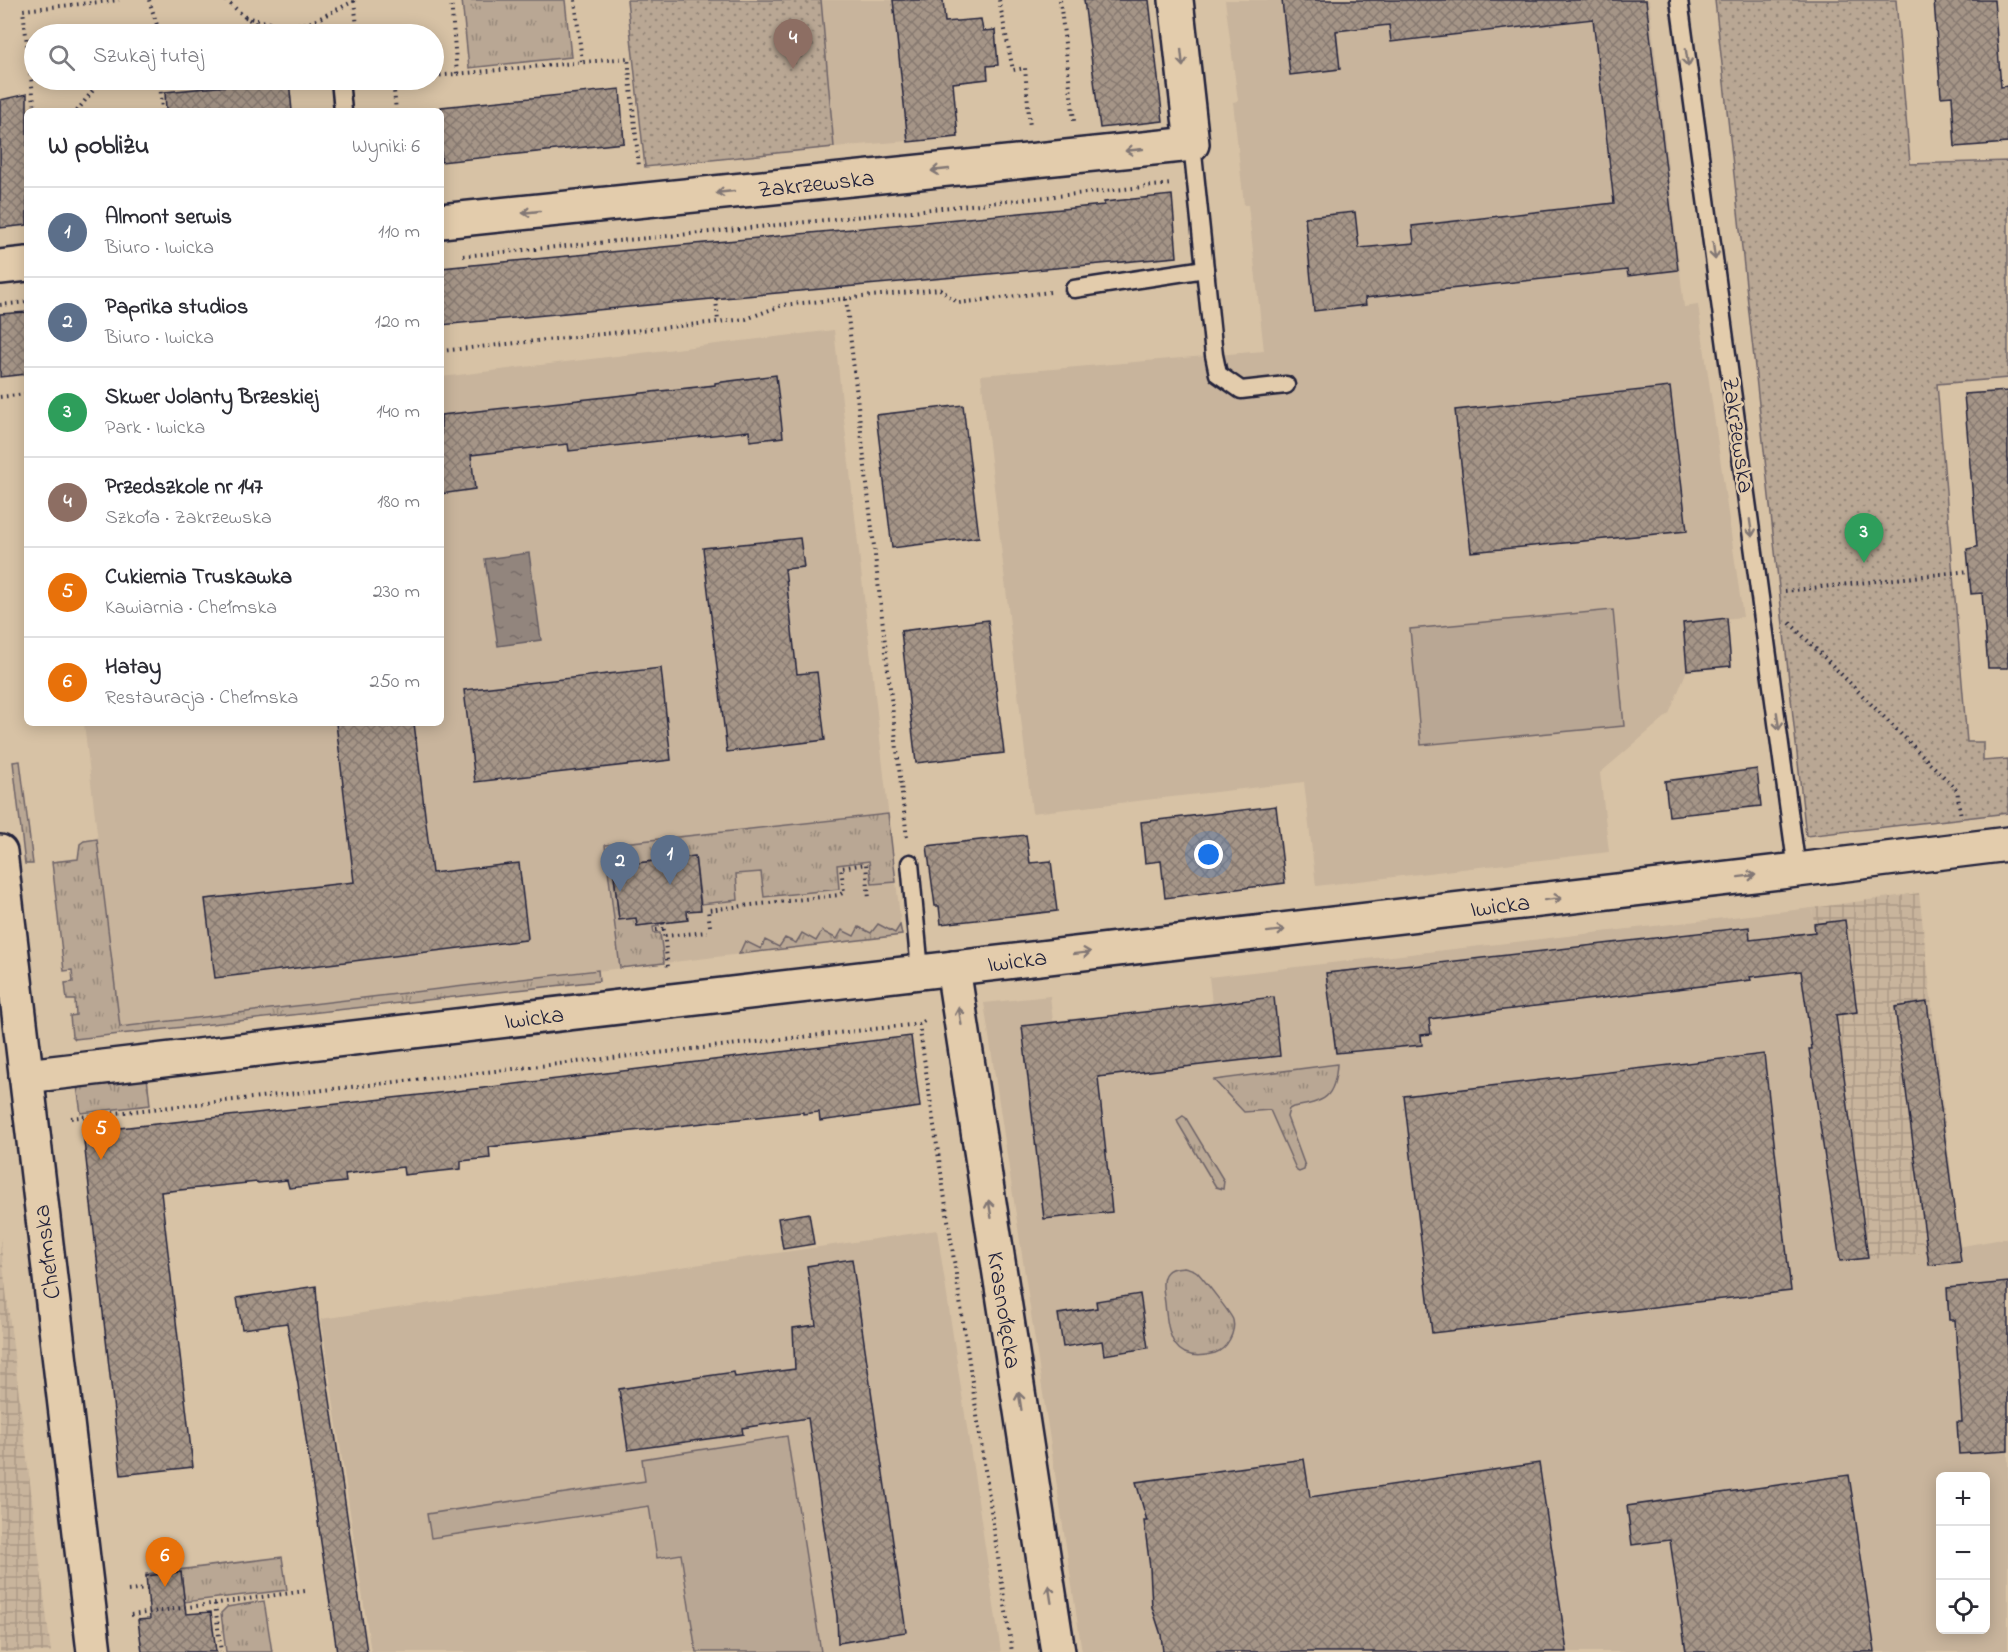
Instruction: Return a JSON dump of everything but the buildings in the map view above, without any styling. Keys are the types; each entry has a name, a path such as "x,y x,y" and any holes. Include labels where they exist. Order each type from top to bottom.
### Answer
{"street":[{"path":"1176,0 1192,144"},
{"name":"Zakrzewska","path":"444,221 1192,144"},
{"path":"0,267 24,264"},
{"name":"Iwicka","path":"26,1076 2008,844"},
{"name":"Chełmska","path":"0,852 3,911 26,1076 94,1652"},
{"name":"Krasnołęcka","path":"952,968 1058,1652"}],"lane":[{"name":"Zakrzewska","path":"1679,0 1797,870"},
{"path":"341,90 343,108"},
{"path":"1192,144 1214,355 1218,374 1241,390 1286,386"},
{"path":"1074,290 1205,269"},
{"path":"910,863 920,971"}],"path":[{"path":"25,24 23,10 119,0"},
{"path":"149,0 157,24"},
{"path":"226,0 257,24"},
{"path":"451,0 458,74"},
{"path":"575,0 582,63"},
{"path":"999,0 1013,70 1025,69 1031,135"},
{"path":"1059,0 1075,132"},
{"path":"302,24 312,22 354,1 357,24"},
{"path":"245,16 275,24"},
{"path":"444,75 628,58 639,175"},
{"path":"34,90 35,108"},
{"path":"79,108 93,90"},
{"path":"161,90 162,108"},
{"path":"394,90 396,108"},
{"path":"710,232 711,238"},
{"path":"444,351 747,319 783,305 940,289 958,303 1074,290"},
{"path":"716,299 718,322"},
{"path":"846,299 910,863"},
{"path":"0,305 24,302"},
{"path":"0,397 24,394"},
{"path":"1760,593 1969,571"},
{"path":"1760,593 1957,790 1963,826"},
{"path":"710,926 708,910 839,895 844,892 841,868 866,864 869,899"},
{"path":"663,923 670,978"},
{"path":"656,930 664,929"},
{"path":"664,936 707,932"},
{"path":"919,1024 1012,1652"},
{"path":"128,1591 147,1589"},
{"path":"131,1615 305,1591"},
{"path":"215,1604 221,1652"}],"shaded area":[{"path":"627,0 944,0 958,137 834,147 645,167"},
{"path":"1225,0 1649,0 1684,307 1698,305 1743,617 1683,623 1687,670 1669,714 1600,773 1609,852 1316,886 1304,782 1032,813 981,375 1264,351 1248,205 1244,205 1233,102 1238,101"},
{"path":"834,330 902,935 120,1027 84,726 444,726 444,377"},
{"path":"1919,893 1959,1246 1917,1254 1839,1263 1807,1018 1825,1015 1812,908"},
{"path":"1812,908 1825,1016 1839,1262 1917,1254 2008,1238 2008,1652 1082,1652 984,1003 1050,996 1053,1021 1212,1003 1209,977"},
{"path":"937,1230 1001,1652 371,1652 321,1319"},
{"path":"0,1238 4,1274 51,1652 0,1652"}],"green space":[{"path":"462,0 565,0 571,57 469,68"},
{"path":"627,0 821,0 834,147 645,167"},
{"path":"1715,0 1896,0 1910,164 2008,161 2008,378 1937,384 1967,742 1983,742 1983,761 2008,759 2008,813 1806,836"},
{"path":"1613,610 1624,726 1421,745 1410,629"},
{"path":"20,761 33,864 25,864 13,762"},
{"path":"888,814 896,882 872,884 869,861 837,865 839,889 764,897 761,872 736,874 738,900 701,904 695,856 613,866 619,919 636,918 637,926 659,923 659,926 653,927 654,933 660,933 664,963 620,968 605,845"},
{"path":"97,839 120,1027 598,970 599,981 75,1039 72,1036 70,1016 76,1015 75,1000 67,1000 65,983 73,982 72,970 64,971 52,862 78,859 80,844"},
{"path":"878,924 895,933 900,925 902,935 739,954 745,941 761,949 765,940 779,947 785,938 796,943 802,933 816,941 822,931 837,939 842,930 854,936 859,927 871,933"},
{"path":"1337,1064 1334,1084 1326,1096 1313,1103 1289,1109 1287,1117 1305,1166 1304,1170 1299,1172 1270,1110 1244,1112 1214,1080"},
{"path":"147,1077 150,1105 81,1113 77,1086"},
{"path":"1183,1116 1224,1181 1223,1189 1216,1187 1178,1123 1177,1120"},
{"path":"1184,1267 1197,1272 1233,1320 1230,1340 1215,1353 1201,1356 1190,1355 1175,1345 1171,1336 1166,1315 1164,1279 1170,1269"},
{"path":"787,1436 821,1652 696,1652 681,1554 657,1558 649,1506 431,1538 427,1514 645,1481 642,1459"},
{"path":"282,1557 287,1590 149,1606 148,1603 184,1598 181,1572 146,1576 146,1574"},
{"path":"264,1601 272,1652 226,1652 221,1613 227,1607"}],"water":[{"path":"529,553 541,640 498,646 485,559"}],"place":[{"name":"Przedszkole nr 147","path":"793,69"},
{"name":"Skwer Jolanty Brzeskiej","path":"1864,563"},
{"name":"Almont serwis","path":"670,885"},
{"name":"Paprika studios","path":"620,892"},
{"name":"Cukiernia Truskawka","path":"101,1160"},
{"name":"Hatay","path":"165,1587"}]}
